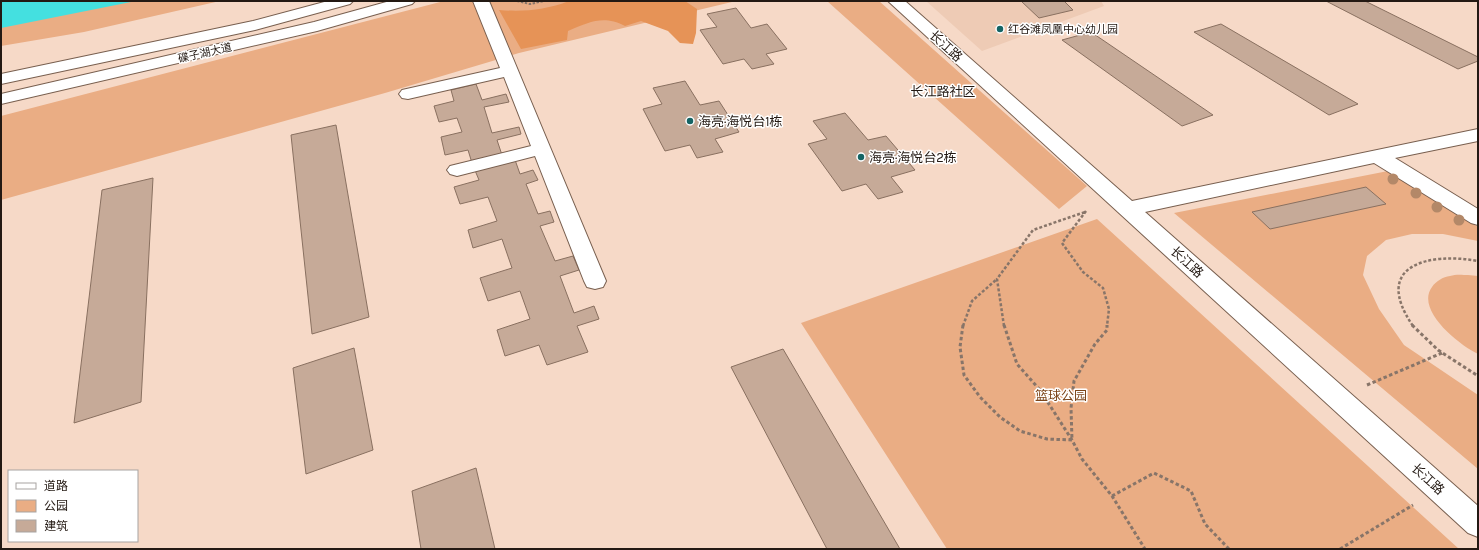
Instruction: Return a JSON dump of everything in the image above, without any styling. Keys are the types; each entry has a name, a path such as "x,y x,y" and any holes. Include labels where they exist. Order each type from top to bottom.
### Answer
{"street":[{"name":"碟子湖大道","path":"1,79 255,25 345,1"},
{"name":"碟子湖大道","path":"1,99 38,92 310,28 408,1"},
{"path":"481,1 595,281"},
{"name":"长江路","path":"896,1 1478,524"},
{"path":"408,94 510,71"},
{"path":"1127,208 1478,135"},
{"path":"457,170 541,149"},
{"path":"1377,156 1478,218"}],"path":[{"path":"517,1 530,4 544,1"},
{"path":"1072,440 1071,408 1074,381 1095,344 1107,330 1109,309 1103,288 1083,272 1062,243 1105,189"},
{"path":"1072,440 1047,439 1020,432 1000,417 980,397 964,375 960,347 963,324 972,301 996,279 1034,230 1086,211"},
{"path":"1478,261 1465,258 1437,258 1416,264 1402,275 1398,293 1406,315 1425,339 1455,363 1478,376"},
{"path":"996,279 1002,320 1017,364 1040,390 1093,474 1112,496 1145,549"},
{"path":"1338,398 1442,353"},
{"path":"1112,496 1154,473 1191,490 1205,524 1229,549"}],"shaded area":[{"path":"569,1 685,1 697,9 696,33 693,44 680,43 668,31 641,21 625,26 603,20 568,31 567,40 521,49 499,10 534,10"},
{"name":"红谷滩凤凰中心幼儿园","path":"926,1 1101,1 1104,6 982,51"}],"green space":[{"path":"1,1 220,1 84,32 1,46"},
{"path":"444,1 736,1 519,53 385,93 1,200 1,116"},
{"path":"827,1 879,1 1087,186 1059,209"},
{"path":"1388,171 1478,227 1478,241 1443,234 1412,234 1386,240 1367,256 1363,275 1379,309 1404,345 1478,395 1478,469 1174,213"},
{"name":"篮球公园","path":"1097,219 1459,549 947,549 801,323"},
{"path":"1452,275 1478,276 1478,354 1460,343 1451,335 1434,316 1429,306 1428,296 1432,287 1438,281"}],"water":[{"path":"1,1 136,1 1,28"}],"building":[{"path":"1021,1 1064,1 1073,10 1039,18"},
{"path":"1326,1 1365,1 1478,57 1478,61 1458,69"},
{"path":"736,8 751,28 767,24 787,49 766,54 774,64 752,69 744,59 723,64 700,30 717,27 707,14"},
{"path":"1221,24 1358,104 1329,115 1194,32"},
{"path":"1091,32 1213,115 1182,126 1062,40"},
{"name":"海亮·海悦台1栋","path":"685,81 700,105 719,101 739,132 715,139 723,152 697,158 690,145 665,151 643,109 662,104 653,88"},
{"path":"476,84 482,100 506,94 509,102 484,107 492,133 519,127 521,134 497,140 502,155 472,163 468,150 445,155 441,137 462,132 457,118 439,122 434,106 454,101 451,90"},
{"name":"海亮·海悦台2栋","path":"845,113 868,140 886,136 915,170 891,177 903,192 878,199 866,184 842,191 808,144 827,139 813,121"},
{"path":"336,125 369,317 312,334 291,135"},
{"path":"514,157 520,174 533,170 538,180 526,184 538,214 550,211 554,222 540,226 555,261 573,256 579,270 560,276 574,313 594,306 599,319 577,326 588,352 547,365 539,345 505,356 497,330 530,319 520,291 488,301 480,278 512,268 502,239 473,248 468,230 497,221 488,197 460,204 454,187 479,180 474,168"},
{"path":"153,178 141,402 74,423 102,190"},
{"path":"1366,187 1386,204 1270,229 1252,212"},
{"path":"354,348 373,450 306,474 293,368"},
{"path":"783,349 900,549 827,549 731,367"},
{"path":"476,468 495,549 421,549 412,491"}],"place":[{"name":"红谷滩凤凰中心幼儿园","path":"1000,29"},
{"name":"海亮·海悦台1栋","path":"690,121"},
{"name":"海亮·海悦台2栋","path":"861,157"}],"district":[{"name":"长江路社区","path":"943,91"}]}
